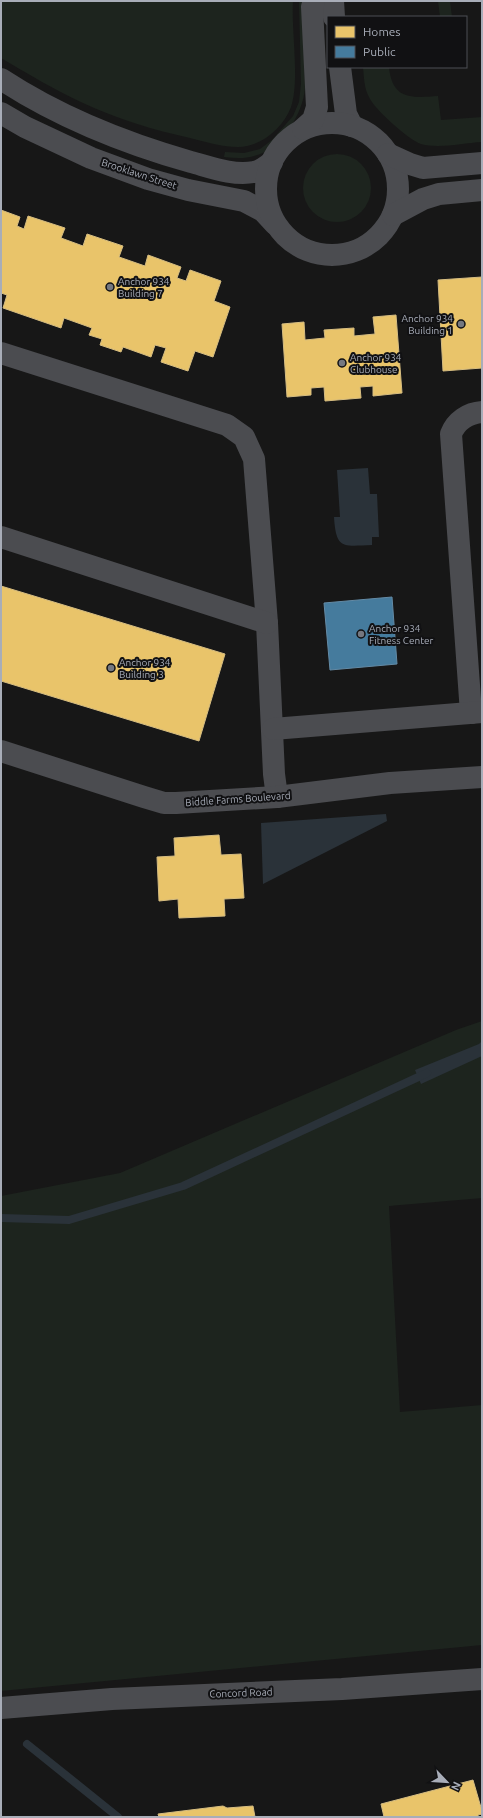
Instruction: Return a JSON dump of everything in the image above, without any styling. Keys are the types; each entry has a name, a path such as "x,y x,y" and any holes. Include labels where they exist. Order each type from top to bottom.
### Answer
{"street":[{"path":"303,129 313,120 317,107 312,7 314,1"},
{"path":"332,1 334,16"},
{"path":"340,68 346,114 352,126"},
{"name":"Brooklawn Street","path":"1,79 42,104 105,134 156,152 226,171 253,172 260,170 272,162"},
{"name":"Brooklawn Street","path":"1,113 24,127 90,158 148,179 188,190 244,201 263,211 277,226 292,242 312,252 334,256 356,251 376,240 390,222 393,215 398,201 398,179 392,160 381,143 365,131 346,123 325,122 303,129 285,142 272,162 266,184 268,206 277,226"},
{"name":"Brooklawn Street","path":"388,154 423,168 482,163"},
{"name":"Brooklawn Street","path":"393,215 423,199 439,194 482,190"},
{"path":"1,352 227,425 244,437 254,459 267,623 274,774 277,797"},
{"path":"273,729 476,713 451,434 453,428 461,420 476,413 482,412"},
{"path":"1,537 267,623"},
{"name":"Biddle Farms Boulevard","path":"1,751 164,803 190,803 277,797 390,783 482,777"},
{"name":"Concord Road","path":"1,1708 112,1699 342,1689 482,1679"}],"shaded area":[{"path":"1,1 293,1 295,83 291,107 283,122 270,135 255,144 238,147 208,143 122,119 73,98 1,58"},
{"path":"299,1 303,1 305,88 300,109 289,130 281,139 264,152 246,158 224,157 225,152 244,153 260,149 272,140 293,116 299,102 301,84"},
{"path":"438,1 450,1 452,16 440,16"},
{"path":"363,68 389,68 394,86 405,95 420,97 438,96 441,120 482,117 482,142 435,146 421,144 392,124 378,109 369,97 364,82"},
{"path":"330,154 344,154 356,160 365,169 371,181 369,201 361,212 350,220 344,222 330,222 324,220 313,212 305,201 303,195 303,181 305,175 313,164 324,156"},
{"path":"368,468 370,494 377,494 379,537 372,537 372,545 354,546 343,544 339,541 337,535 334,517 340,517 337,470"},
{"path":"386,814 387,821 263,884 261,823"},
{"path":"482,1021 482,1198 389,1206 400,1412 482,1405 482,1645 1,1691 1,1196 120,1173 456,1030"},
{"path":"482,1041 482,1056 421,1084 415,1070 479,1044"}],"building: Homes":[{"name":"Anchor 934 Building 7","path":"1,210 20,217 17,226 24,229 28,216 65,228 61,238 83,246 87,234 123,246 119,257 145,266 148,255 181,267 177,278 186,281 190,270 221,281 214,301 230,307 213,357 195,351 188,371 161,362 166,348 155,345 151,357 123,347 121,352 100,345 102,339 89,335 92,328 64,318 61,328 3,308 7,295 1,293"},
{"name":"Anchor 934 Building 1","path":"482,277 482,368 443,371 438,280"},
{"name":"Anchor 934 Clubhouse","path":"396,315 402,393 373,396 373,386 360,387 361,398 325,401 324,387 311,388 311,395 287,397 282,324 304,322 305,340 325,338 324,330 354,328 354,336 375,334 373,317"},
{"name":"Anchor 934 Building 3","path":"1,586 225,654 199,741 1,681"},
{"path":"219,835 221,855 241,854 244,898 224,899 225,916 179,918 178,899 159,901 157,857 175,856 174,838"},
{"path":"473,1780 482,1811 482,1814 478,1815 478,1817 384,1817 381,1804"},
{"path":"223,1806 227,1808 253,1806 255,1817 159,1817 158,1814"}],"building: Public":[{"name":"Anchor 934 Fitness Center","path":"392,597 397,664 330,670 324,603"}],"waterway":[{"path":"1,1218 69,1220 183,1186 427,1073"},
{"path":"27,1744 118,1817"}],"place":[{"name":"Anchor 934 Building 7","path":"110,287"},
{"name":"Anchor 934 Building 1","path":"461,324"},
{"name":"Anchor 934 Clubhouse","path":"342,363"},
{"name":"Anchor 934 Fitness Center","path":"361,634"},
{"name":"Anchor 934 Building 3","path":"111,668"}]}
